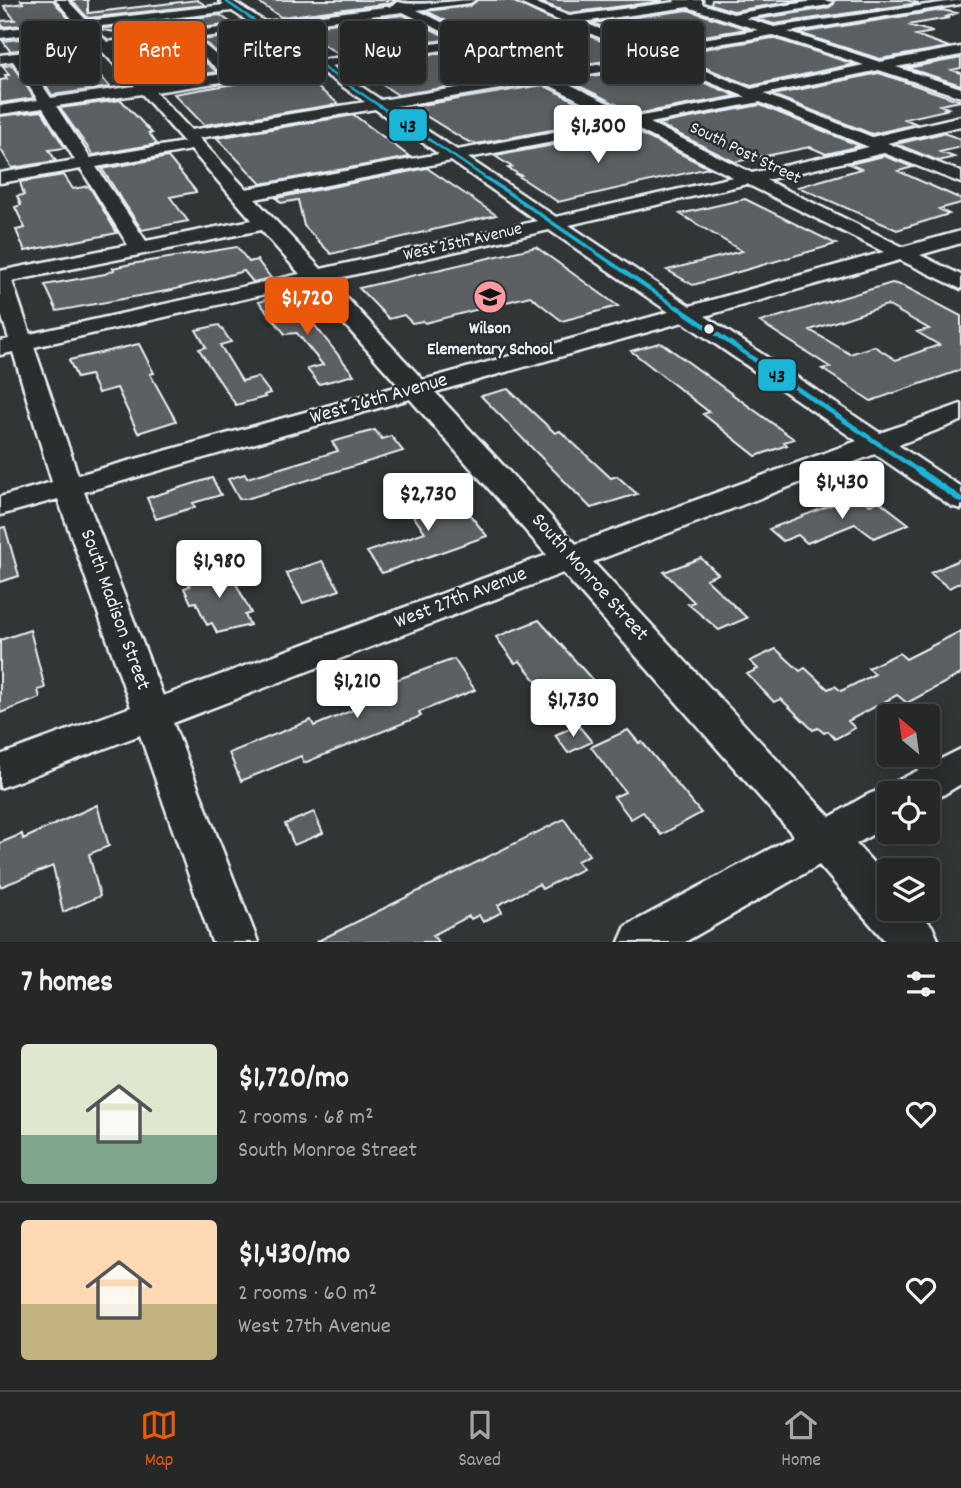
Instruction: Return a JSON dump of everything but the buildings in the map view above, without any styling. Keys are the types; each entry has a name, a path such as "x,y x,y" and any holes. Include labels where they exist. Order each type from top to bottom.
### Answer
{"street":[{"path":"359,0 377,9"},
{"path":"401,6 436,0"},
{"path":"284,21 470,0"},
{"path":"518,0 568,20 711,0"},
{"path":"704,42 961,1"},
{"path":"684,2 961,93"},
{"path":"731,17 828,2"},
{"path":"0,34 81,20 229,3 256,21"},
{"path":"539,8 562,5"},
{"name":"South Post Street","path":"401,6 440,26"},
{"path":"81,20 114,25"},
{"path":"140,248 48,103 6,57 81,20 219,23"},
{"name":"South Monroe Street","path":"81,20 916,942"},
{"path":"326,63 440,47"},
{"path":"240,196 636,122 879,66 961,51"},
{"path":"205,52 219,64"},
{"path":"326,69 961,500"},
{"path":"704,74 961,178"},
{"path":"0,110 219,78"},
{"path":"0,178 86,164 377,105 504,84"},
{"name":"South Post Street","path":"560,84 961,284"},
{"name":"West 25th Avenue","path":"10,346 750,178 961,121"},
{"path":"0,276 265,223"},
{"name":"West 26th Avenue","path":"0,506 961,237"},
{"name":"South Madison Street","path":"0,276 10,346 68,487 235,942"},
{"name":"West 27th Avenue","path":"0,772 961,412"},
{"path":"932,781 961,765"},
{"path":"642,942 877,812"}],"transit line":[{"name":"43","path":"224,0 961,500"}],"place":[{"name":"Wilson Elementary School","path":"490,297"}]}
